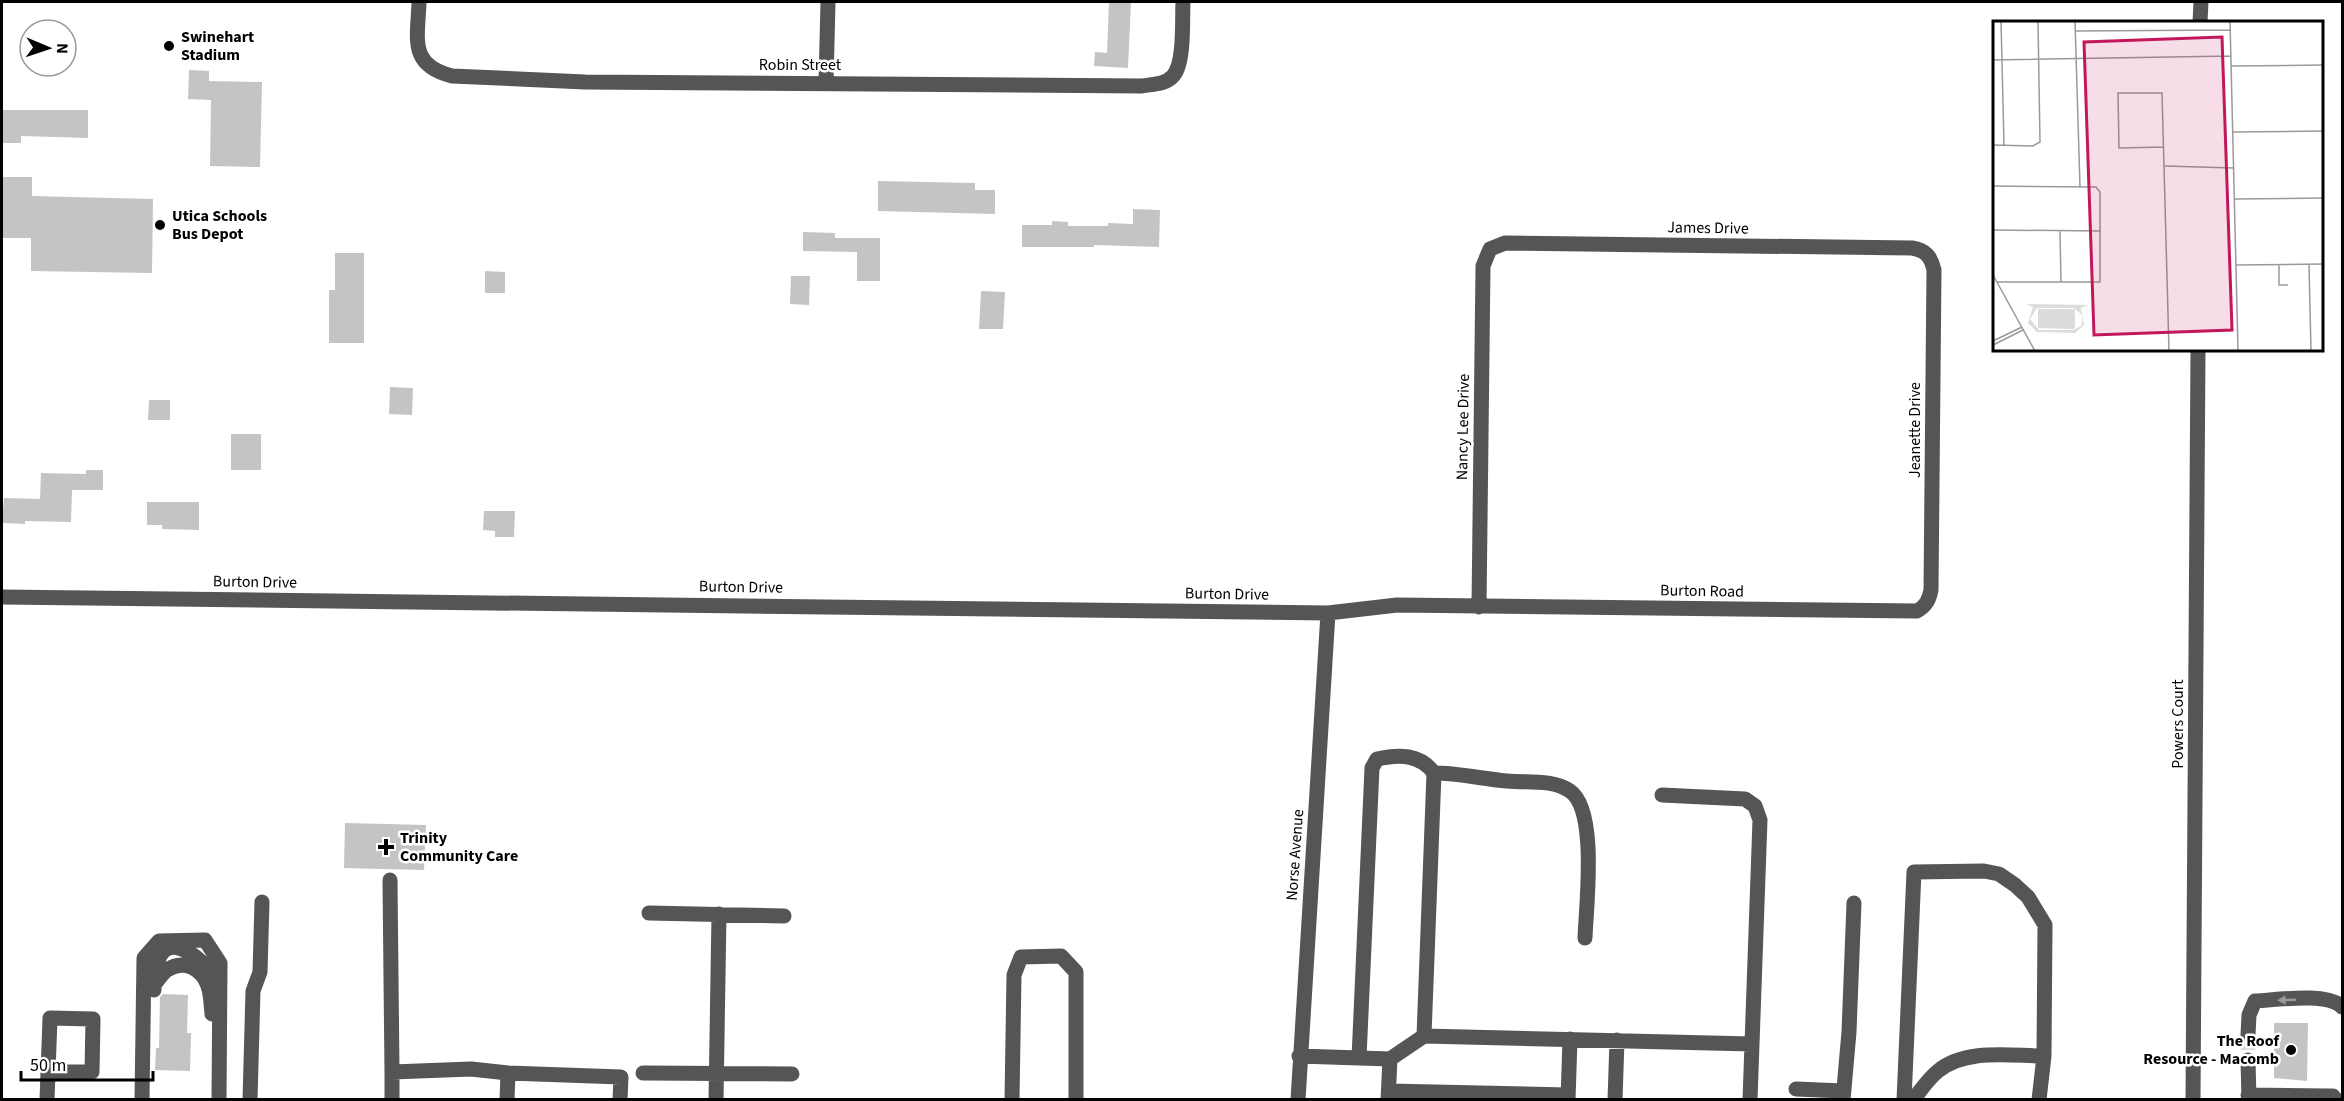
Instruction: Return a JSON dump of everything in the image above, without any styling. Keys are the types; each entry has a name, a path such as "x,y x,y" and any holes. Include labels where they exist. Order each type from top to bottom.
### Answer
{"street":[{"name":"Robin Street","path":"419,2 418,53 427,66 437,72 468,77 585,82 1142,86 1160,83 1173,76 1180,56 1183,2"},
{"path":"826,83 828,2"},
{"path":"2200,21 2201,2"},
{"name":"James Drive","path":"1490,249 1505,243 1912,248 1926,253"},
{"name":"Nancy Lee Drive","path":"1479,607 1483,266 1490,249"},
{"name":"Jeanette Drive","path":"1924,607 1929,600 1931,590 1934,282 1931,260 1926,253"},
{"name":"Powers Court","path":"2193,1100 2198,351"},
{"name":"Burton Drive","path":"2,597 1328,613 1396,605 1479,607"},
{"name":"Burton Road","path":"1479,607 1917,611 1924,607"},
{"name":"Norse Avenue","path":"1298,1100 1328,613"},
{"path":"1359,1058 1372,768 1377,759 1387,756 1416,757 1427,764 1434,773 1424,1036"},
{"path":"1434,773 1455,773 1507,781 1552,783 1571,792 1580,805 1586,824 1589,847 1585,938"},
{"path":"1662,795 1746,799 1755,806 1760,820 1750,1100"},
{"path":"1904,1100 1914,872 1984,871 1999,874 2015,885 2028,897 2045,925 2044,1056 2039,1100"},
{"path":"390,880 392,1100"},
{"path":"250,1100 253,991 260,972 262,902"},
{"path":"1796,1089 1843,1096 1849,1032 1854,903"},
{"path":"649,913 784,915"},
{"path":"716,1100 719,914"},
{"path":"142,1100 144,958 159,940 205,940 220,963 219,1100"},
{"path":"142,1076 151,1067 156,960 162,952 169,948 180,948 190,952 205,962 220,983"},
{"path":"1012,1100 1014,975 1021,957 1061,956 1076,972 1076,1100"},
{"path":"154,985 168,969 193,966 201,972 209,986 212,1015 220,1034"},
{"path":"2248,1035 2249,1016 2255,1001 2325,998 2343,1007"},
{"path":"47,1100 48,1072 50,1018 93,1019 92,1072 48,1072"},
{"path":"1299,1056 1389,1059 1424,1036 1752,1044"},
{"path":"1389,1059 1389,1095 1568,1097 1570,1039"},
{"path":"1616,1100 1617,1040"},
{"path":"1913,1100 1939,1070 1955,1062 1974,1056 2044,1056"},
{"path":"2248,1060 2249,1097 2332,1096 2336,1100 2343,1090"},
{"path":"392,1072 471,1069 508,1073 621,1077 620,1100"},
{"path":"507,1100 508,1073"},
{"path":"643,1073 792,1074"}],"building":[{"path":"1109,2 1131,2 1128,68 1094,66 1095,52 1107,53"},
{"path":"189,70 209,71 209,81 262,82 260,167 210,166 211,100 188,99"},
{"path":"2,110 88,110 88,138 21,136 21,143 2,143"},
{"path":"2,177 32,177 32,196 153,199 152,273 31,271 31,238 2,238"},
{"path":"878,181 975,183 975,190 995,190 995,214 878,211"},
{"path":"1133,209 1160,210 1159,247 1094,245 1094,247 1022,247 1022,225 1052,225 1052,221 1068,222 1068,226 1133,224"},
{"path":"803,232 835,233 835,238 880,238 880,281 857,281 857,252 803,251"},
{"path":"335,253 364,253 364,343 329,343 329,290 335,290"},
{"path":"485,271 505,272 505,293 485,293"},
{"path":"791,276 810,276 809,305 790,304"},
{"path":"981,291 1005,292 1003,329 979,329"},
{"path":"390,387 413,388 412,415 389,414"},
{"path":"149,400 170,400 170,420 148,420"},
{"path":"231,434 261,434 261,470 231,470"},
{"path":"86,470 103,470 103,490 72,490 71,522 2,523 4,498 40,499 41,473 86,474"},
{"path":"147,502 199,502 199,530 162,529 162,525 147,525"},
{"path":"484,511 515,511 514,537 495,537 495,531 483,530"},
{"path":"345,823 426,825 424,870 344,868"},
{"path":"163,994 188,995 187,1033 191,1033 190,1071 155,1070 156,1048 159,1048 160,997"},
{"name":"The Roof Resource - Macomb","path":"2274,1023 2308,1023 2307,1081 2274,1078"}],"tunnel":[{"path":"2248,1035 2248,1060"}],"place":[{"name":"Swinehart Stadium","path":"169,46"},
{"name":"Utica Schools Bus Depot","path":"160,225"},
{"name":"Trinity Community Care","path":"386,847"},
{"name":"The Roof Resource - Macomb","path":"2291,1050"}]}
